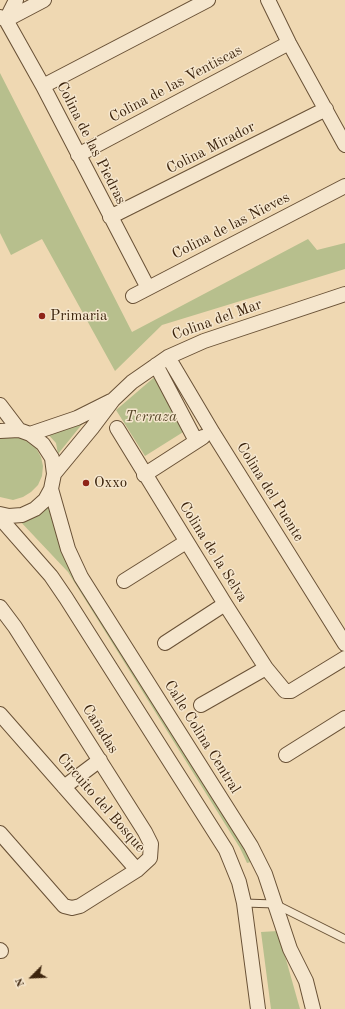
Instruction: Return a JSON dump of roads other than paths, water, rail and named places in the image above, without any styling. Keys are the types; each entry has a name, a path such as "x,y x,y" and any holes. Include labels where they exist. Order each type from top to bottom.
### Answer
{"street":[{"path":"3,19 16,0"},
{"path":"3,19 44,0"},
{"path":"42,86 208,0"},
{"path":"268,0 289,43 345,145"},
{"name":"Colina de las Piedras","path":"3,19 42,86 148,288"},
{"name":"Colina de las Ventiscas","path":"78,155 289,43"},
{"name":"Colina Mirador","path":"110,217 326,109"},
{"name":"Colina de las Nieves","path":"133,296 345,186"},
{"name":"Colina del Mar","path":"54,474 113,400 132,382 168,357 204,341 345,294"},
{"name":"Colina del Puente","path":"168,357 345,644"},
{"path":"156,365 196,441"},
{"name":"Colina del Mar","path":"0,431 25,432 48,429 77,418 113,400"},
{"path":"0,405 25,432 43,444 52,458 54,474 51,489 44,500 35,509 22,515 9,516 0,514"},
{"name":"Colina de la Selva","path":"117,428 144,475 225,604 266,668 285,691 291,691 345,658"},
{"path":"144,475 196,441 213,432"},
{"name":"Calle Colina Central","path":"51,489 68,549 81,577 251,846 265,874 290,949 306,981 313,1009"},
{"path":"0,518 51,576 66,598 226,850 239,882 244,903 258,1009"},
{"path":"124,581 186,542"},
{"path":"165,643 225,604"},
{"name":"Cañadas","path":"0,607 15,627 100,760 151,844 150,858 137,870"},
{"path":"202,705 266,668"},
{"name":"Circuito del Bosque","path":"0,714 137,870 80,906 72,908 64,906 0,833"},
{"path":"286,755 345,718"},
{"path":"64,787 100,760"}],"lane":[{"path":"244,903 275,904 345,940"}],"place":[{"name":"Primaria","path":"42,316"},
{"name":"Oxxo","path":"86,483"}],"park label":[{"name":"Terraza","path":"151,417"}]}
